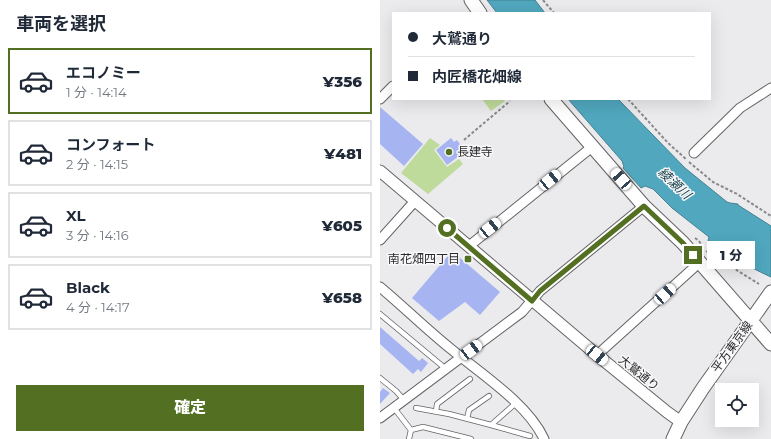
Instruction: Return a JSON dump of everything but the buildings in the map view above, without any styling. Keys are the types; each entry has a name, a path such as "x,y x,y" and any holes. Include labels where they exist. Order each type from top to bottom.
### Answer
{"main road":[{"path":"471,0 479,12"},
{"path":"552,100 644,206 683,243 771,344"},
{"name":"平方東京線","path":"673,439 681,422 703,388 771,292"}],"street":[{"path":"380,99 392,87"},
{"path":"694,153 740,108 771,88"},
{"path":"469,246 592,147"},
{"name":"大鷲通り","path":"380,171 532,301 681,422"},
{"path":"380,240 415,201"},
{"path":"380,418 522,312 540,291 644,206"},
{"path":"597,355 699,263"},
{"path":"380,287 516,403 538,426 544,439"}],"lane":[{"path":"380,314 446,369"},
{"path":"380,378 396,391 404,400"},
{"path":"436,412 437,404 470,379"},
{"path":"467,419 469,410 488,396"},
{"path":"491,425 516,403"},
{"path":"394,408 411,430"},
{"path":"416,408 467,419 530,436"},
{"path":"411,430 424,427 471,439"},
{"path":"409,439 411,430"}],"path":[{"path":"543,0 553,12"},
{"path":"464,140 510,101"},
{"path":"694,237 703,249 759,284"}],"green space":[{"path":"483,100 505,101 491,111"},
{"path":"430,138 440,145 434,150 447,167 459,159 463,164 428,194 401,173"}],"water":[{"path":"487,0 535,0 544,12 496,12"},
{"name":"綾瀬川","path":"569,100 619,100 685,168 727,202 738,204 771,226 771,277 723,251 708,241 709,237 672,208 653,189 645,186 641,188 623,168 622,161"}],"place":[{"name":"長建寺","path":"449,152"},
{"name":"南花畑四丁目","path":"468,259"}],"route":[{"path":"447,228 532,301 540,291 644,206 683,243 693,255"}]}
